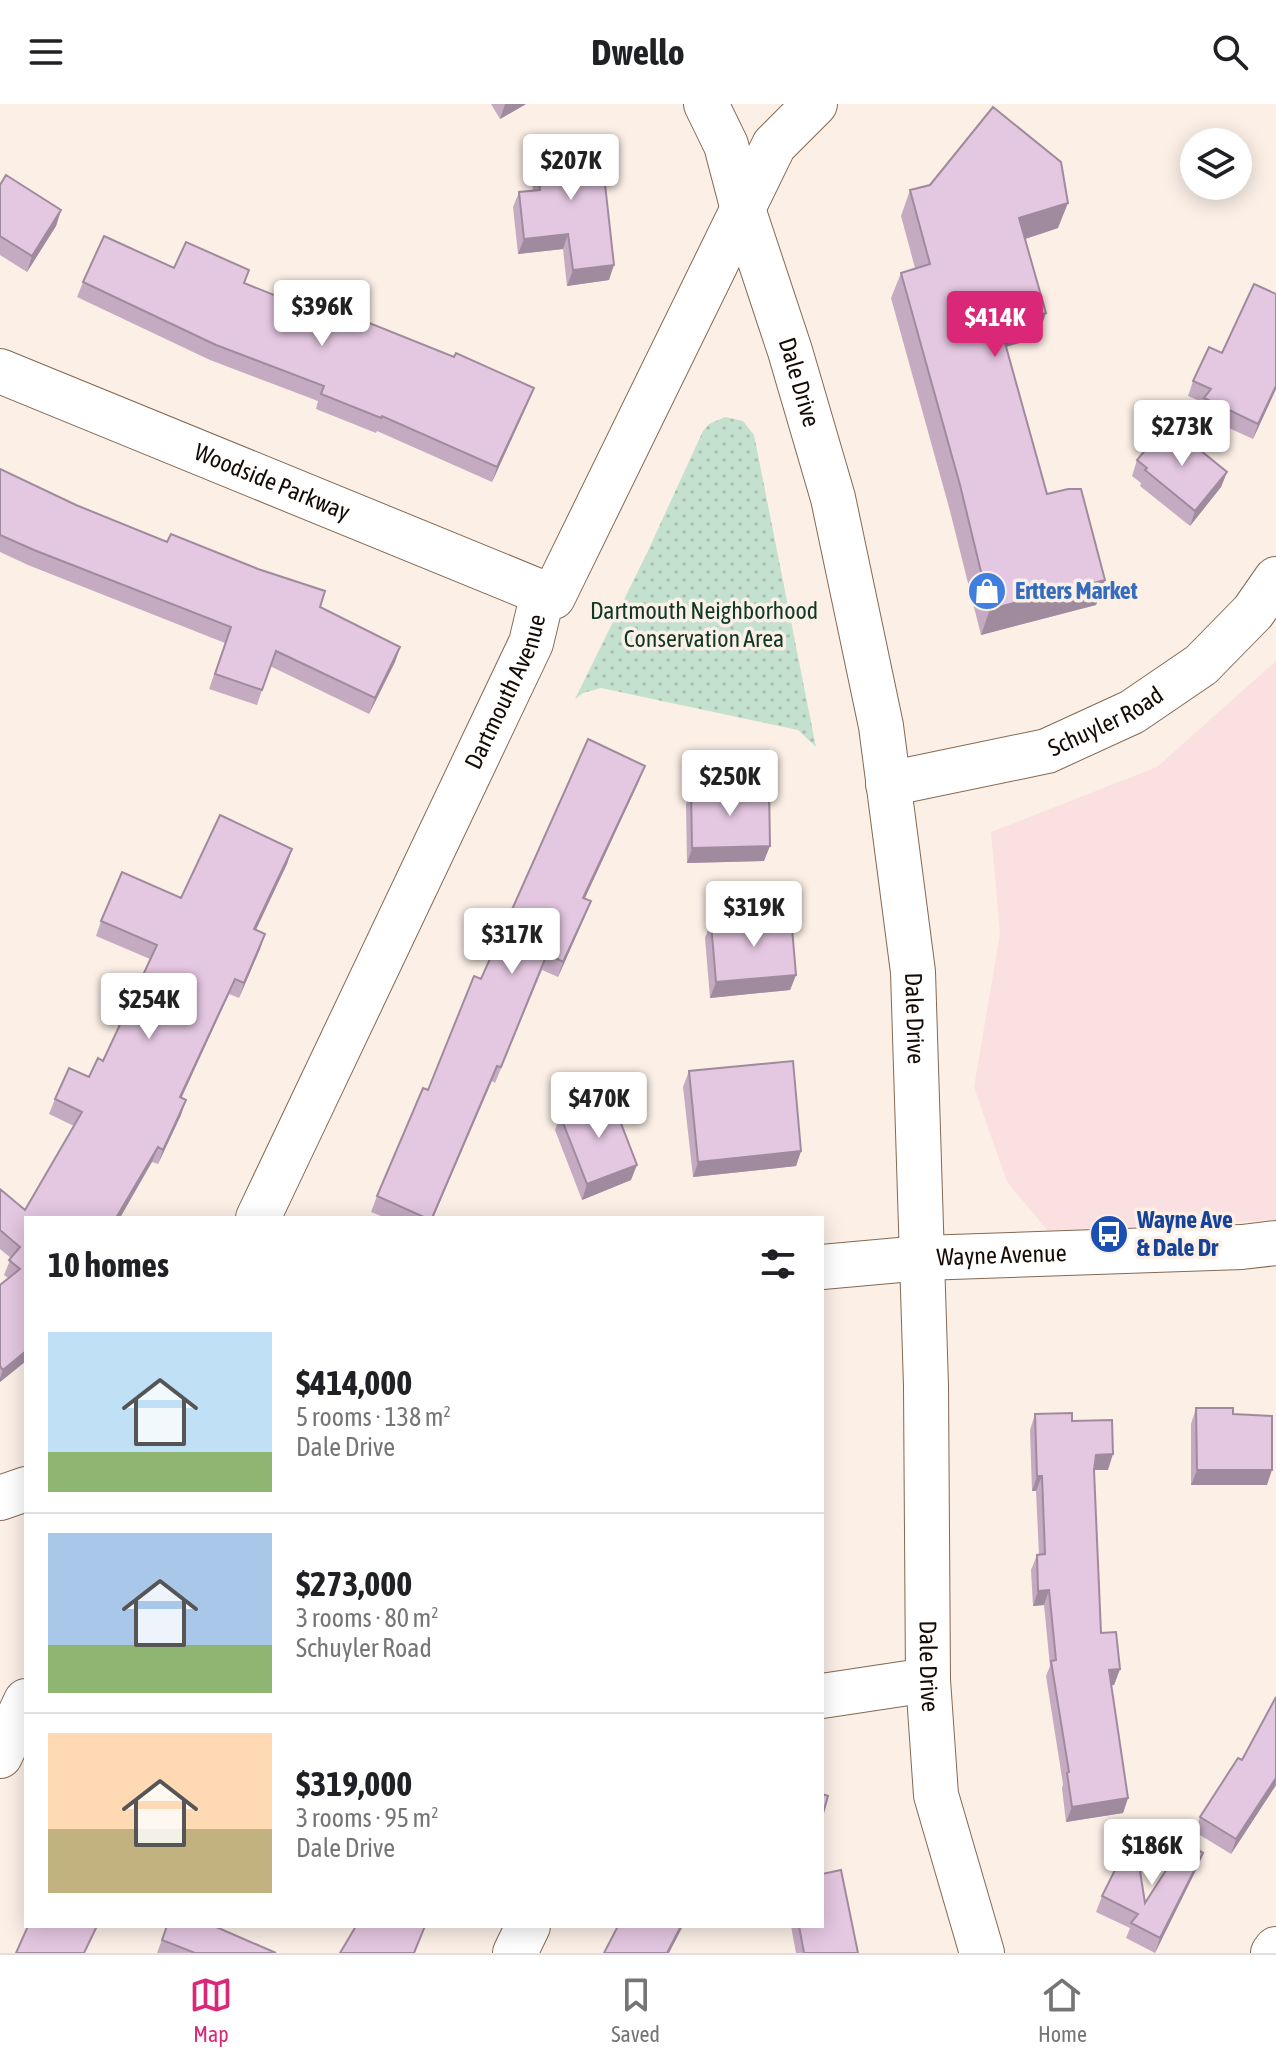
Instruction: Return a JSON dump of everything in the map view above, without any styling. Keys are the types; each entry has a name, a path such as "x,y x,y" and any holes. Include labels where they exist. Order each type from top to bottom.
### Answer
{"street":[{"name":"Dale Drive","path":"706,104 726,145 833,498 881,726 913,972 922,1258 928,1680 936,1795 982,1953"},
{"name":"Dartmouth Avenue","path":"259,1216 531,643 543,593 553,597 774,145 815,104"},
{"name":"Woodside Parkway","path":"0,371 543,593"},
{"name":"Schuyler Road","path":"888,784 1047,751 1132,712 1201,665 1253,612 1276,579"},
{"name":"Wayne Avenue","path":"824,1267 922,1258 1242,1247 1276,1243"},
{"path":"0,1498 24,1490"},
{"path":"824,1696 928,1680"},
{"path":"0,1756 24,1705"},
{"path":"515,1953 527,1928"}],"shaded area":[{"path":"1276,661 1276,1220 1049,1232 1007,1182 974,1087 1000,934 991,832 1157,767"}],"green space":[{"name":"Dartmouth Neighborhood Conservation Area","path":"725,417 743,421 754,435 816,747 798,730 601,688 583,693 575,699 703,431 709,424"}],"building":[{"path":"993,107 1061,162 1068,203 1019,218 1046,313 1000,325 1047,494 1081,489 1105,580 990,609 960,485 901,273 930,264 910,190 930,185"},
{"path":"600,139 614,265 573,270 568,234 524,239 519,192 540,190 535,147"},
{"path":"6,175 61,210 32,256 0,236 0,185"},
{"path":"104,236 174,268 186,242 249,270 244,283 349,325 352,316 454,357 456,353 534,388 497,467 382,416 321,394 324,386 216,345 83,282"},
{"path":"1254,284 1276,294 1276,386 1258,424 1204,398 1211,389 1193,381 1209,347 1222,353"},
{"path":"1179,433 1227,472 1195,511 1137,460 1156,437"},
{"path":"0,469 76,505 167,542 171,534 258,569 325,591 320,607 400,647 375,698 276,651 262,690 215,674 231,627 0,535"},
{"path":"588,739 645,766 583,898 591,901 563,962 547,954 501,1067 497,1066 433,1216 422,1216 377,1196 423,1088 428,1090 474,976 481,979"},
{"path":"769,787 770,846 692,848 691,789"},
{"path":"220,815 292,849 254,929 265,934 244,983 235,979 180,1097 186,1100 163,1150 158,1147 117,1216 24,1216 24,1353 3,1370 0,1366 0,1285 20,1269 9,1260 20,1247 0,1230 0,1189 25,1210 82,1112 55,1099 69,1068 89,1077 98,1058 103,1061 157,945 101,921 122,872 181,898"},
{"path":"791,916 796,975 716,982 711,923"},
{"path":"793,1061 801,1151 698,1162 689,1071"},
{"path":"610,1095 637,1165 587,1184 560,1115"},
{"path":"1196,1408 1233,1408 1233,1414 1272,1416 1272,1470 1197,1470"},
{"path":"1072,1413 1072,1421 1112,1420 1113,1454 1096,1455 1094,1470 1101,1633 1116,1632 1120,1669 1109,1670 1128,1798 1072,1807 1051,1661 1056,1660 1049,1590 1038,1591 1037,1555 1045,1554 1042,1476 1037,1476 1035,1414"},
{"path":"1276,1697 1276,1778 1236,1839 1200,1817 1238,1758 1242,1760"},
{"path":"1134,1832 1145,1903 1184,1842 1203,1853 1160,1938 1131,1923 1138,1914 1102,1896"},
{"path":"841,1870 858,1953 804,1953 799,1928 824,1928 824,1874"},
{"path":"27,1928 96,1928 84,1953 16,1953"},
{"path":"166,1928 219,1928 276,1953 195,1953 162,1940"},
{"path":"355,1928 424,1928 414,1953 340,1953"},
{"path":"617,1928 680,1928 667,1953 604,1953"}],"place":[{"name":"Ertters Market","path":"987,591"},
{"name":"Wayne Ave & Dale Dr","path":"1109,1234"}]}
